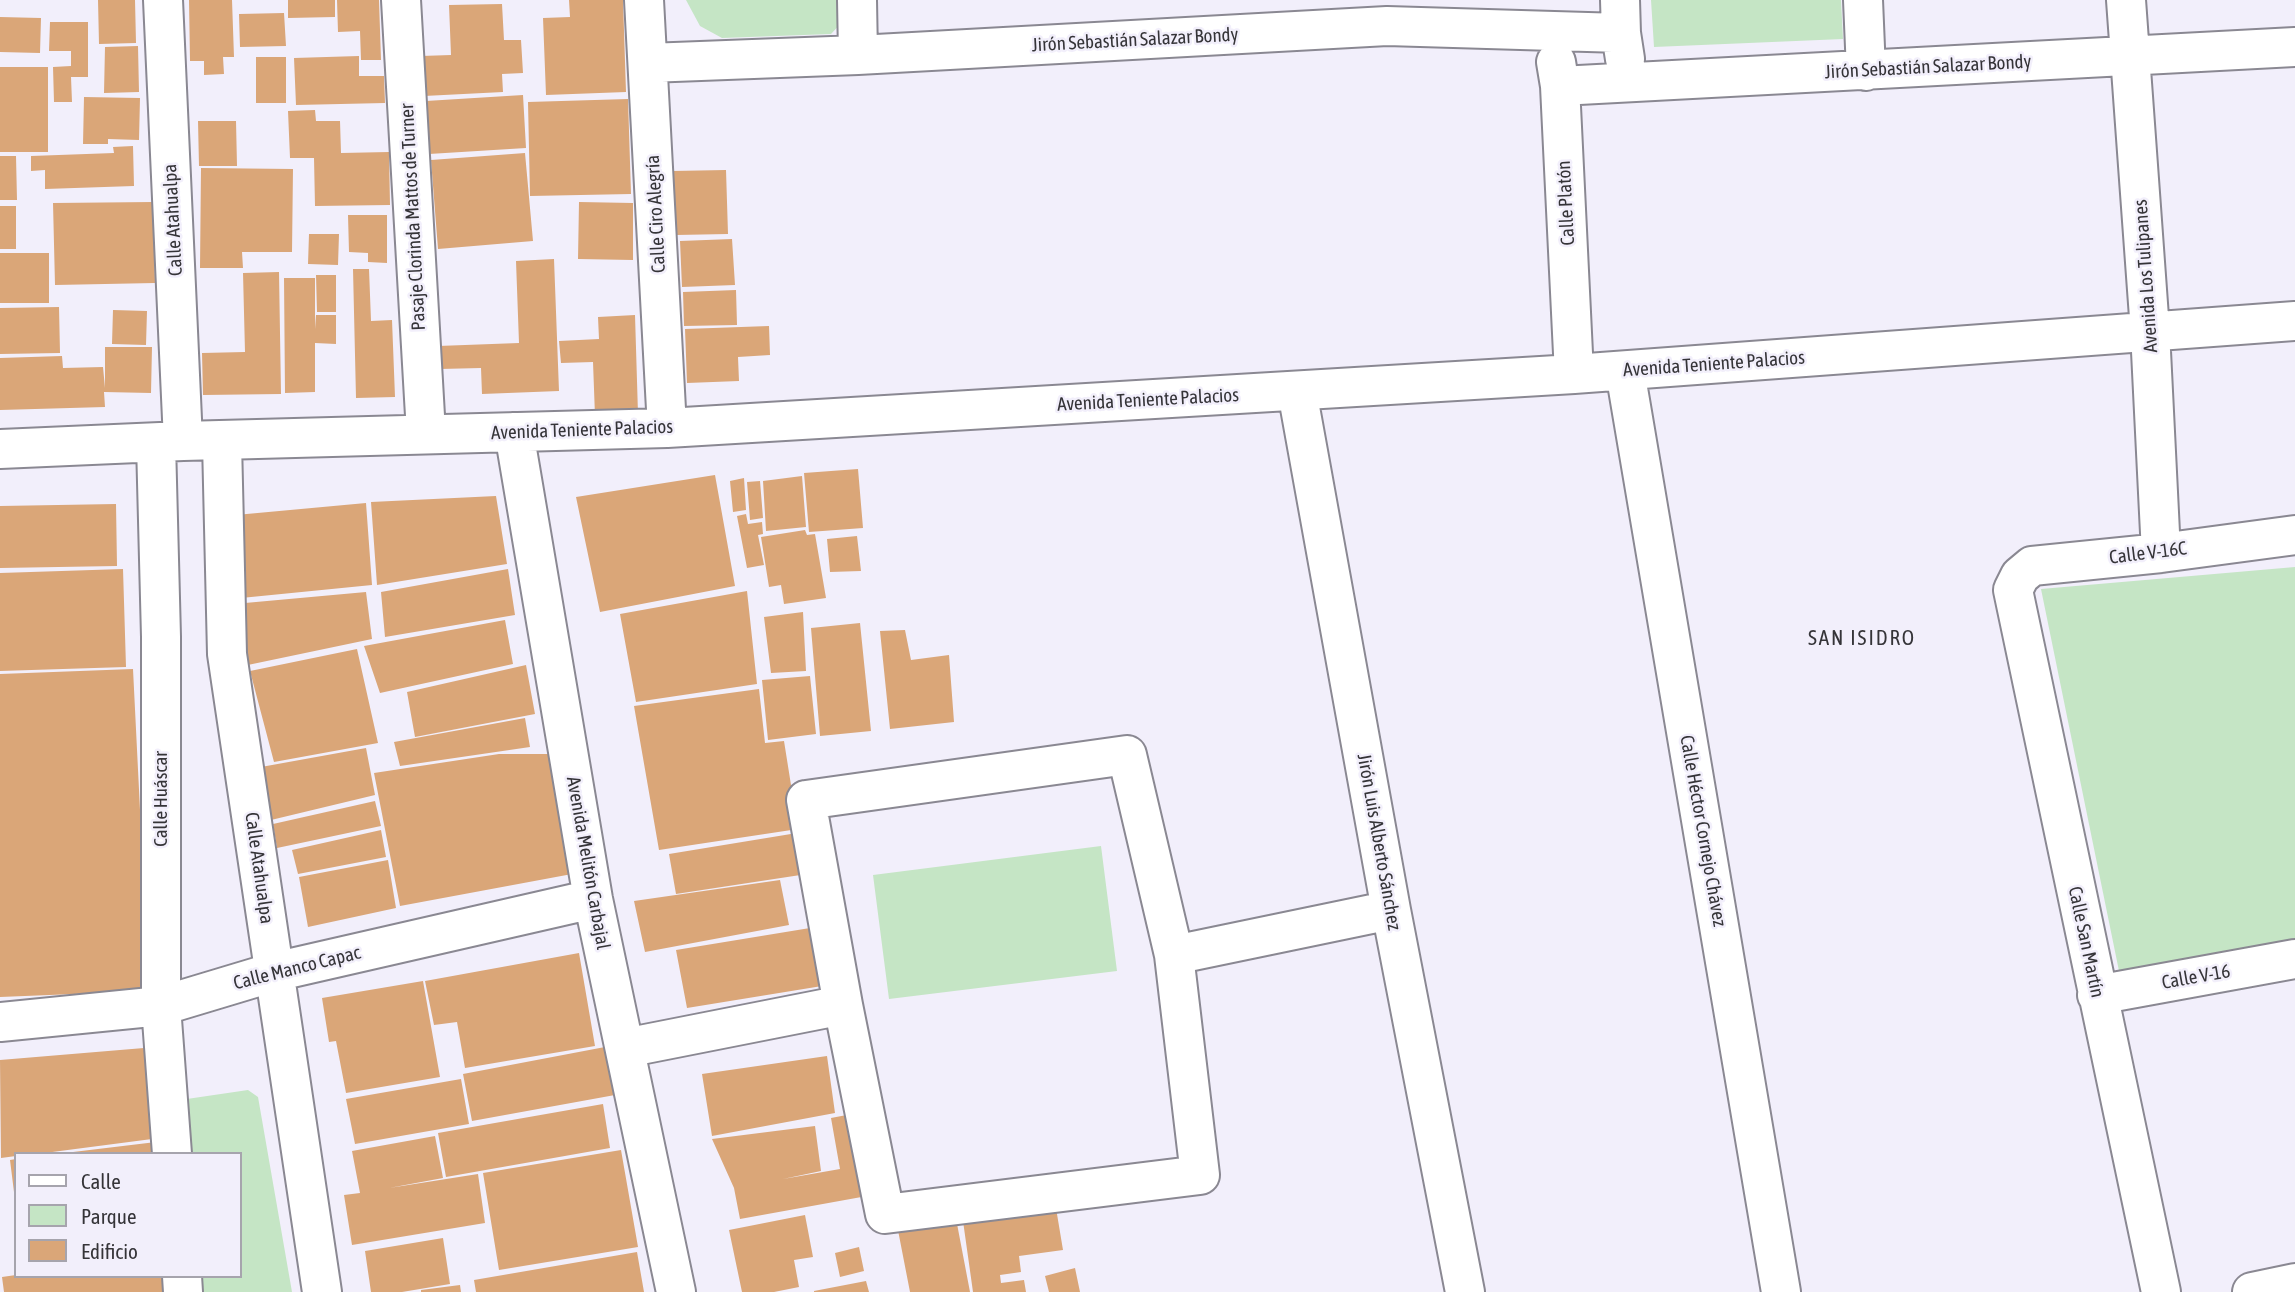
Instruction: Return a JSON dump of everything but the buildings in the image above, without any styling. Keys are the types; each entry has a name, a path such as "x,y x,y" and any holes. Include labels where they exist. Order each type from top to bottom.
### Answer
{"street":[{"name":"Calle Atahualpa","path":"163,0 169,442"},
{"name":"Pasaje Clorinda Mattos de Turner","path":"401,0 426,433"},
{"name":"Calle Ciro Alegría","path":"644,0 667,428"},
{"path":"857,0 859,55"},
{"path":"1863,0 1866,71"},
{"name":"Avenida Los Tulipanes","path":"2126,0 2150,331 2161,553"},
{"name":"Jirón Sebastián Salazar Bondy","path":"648,63 859,55 1387,13 1551,32 1621,17"},
{"path":"1621,17 1629,82"},
{"name":"Calle Platón","path":"1551,32 1560,86 1574,374"},
{"name":"Jirón Sebastián Salazar Bondy","path":"1560,86 2295,47"},
{"name":"Avenida Teniente Palacios","path":"0,449 426,433 667,428 1625,371 2295,321"},
{"name":"Calle Héctor Cornejo Chávez","path":"1625,371 1781,1292"},
{"name":"Jirón Luis Alberto Sánchez","path":"1297,391 1391,910 1465,1292"},
{"name":"Avenida Melitón Carbajal","path":"514,432 593,899 676,1292"},
{"name":"Calle Huáscar","path":"169,442 161,637 160,1006 172,1152"},
{"name":"Calle Atahualpa","path":"222,442 227,654 322,1292"},
{"name":"Calle V-16C","path":"2013,590 2020,576 2032,566 2161,553 2295,535"},
{"name":"Calle San Martín","path":"2013,590 2161,1292"},
{"path":"1127,755 1174,955 1200,1175 885,1214 842,1005 806,800 1127,755"},
{"name":"Calle Manco Capac","path":"0,1022 160,1006 274,972 593,899"},
{"path":"1174,955 1391,910"},
{"name":"Calle V-16","path":"2097,995 2295,959"},
{"path":"625,1048 842,1005"},
{"path":"2252,1292 2295,1283"}],"green space":[{"path":"686,0 844,0 845,19 831,34 722,38 700,26"},
{"path":"1651,0 1841,0 1843,39 1654,47"},
{"path":"2295,567 2295,952 2128,982 2119,971 2041,589"},
{"path":"1101,846 1117,971 889,999 873,875"},
{"path":"248,1090 258,1097 292,1292 188,1292 187,1278 242,1278 242,1152 177,1152 180,1100"}],"district":[{"name":"SAN ISIDRO","path":"1862,638"}]}
